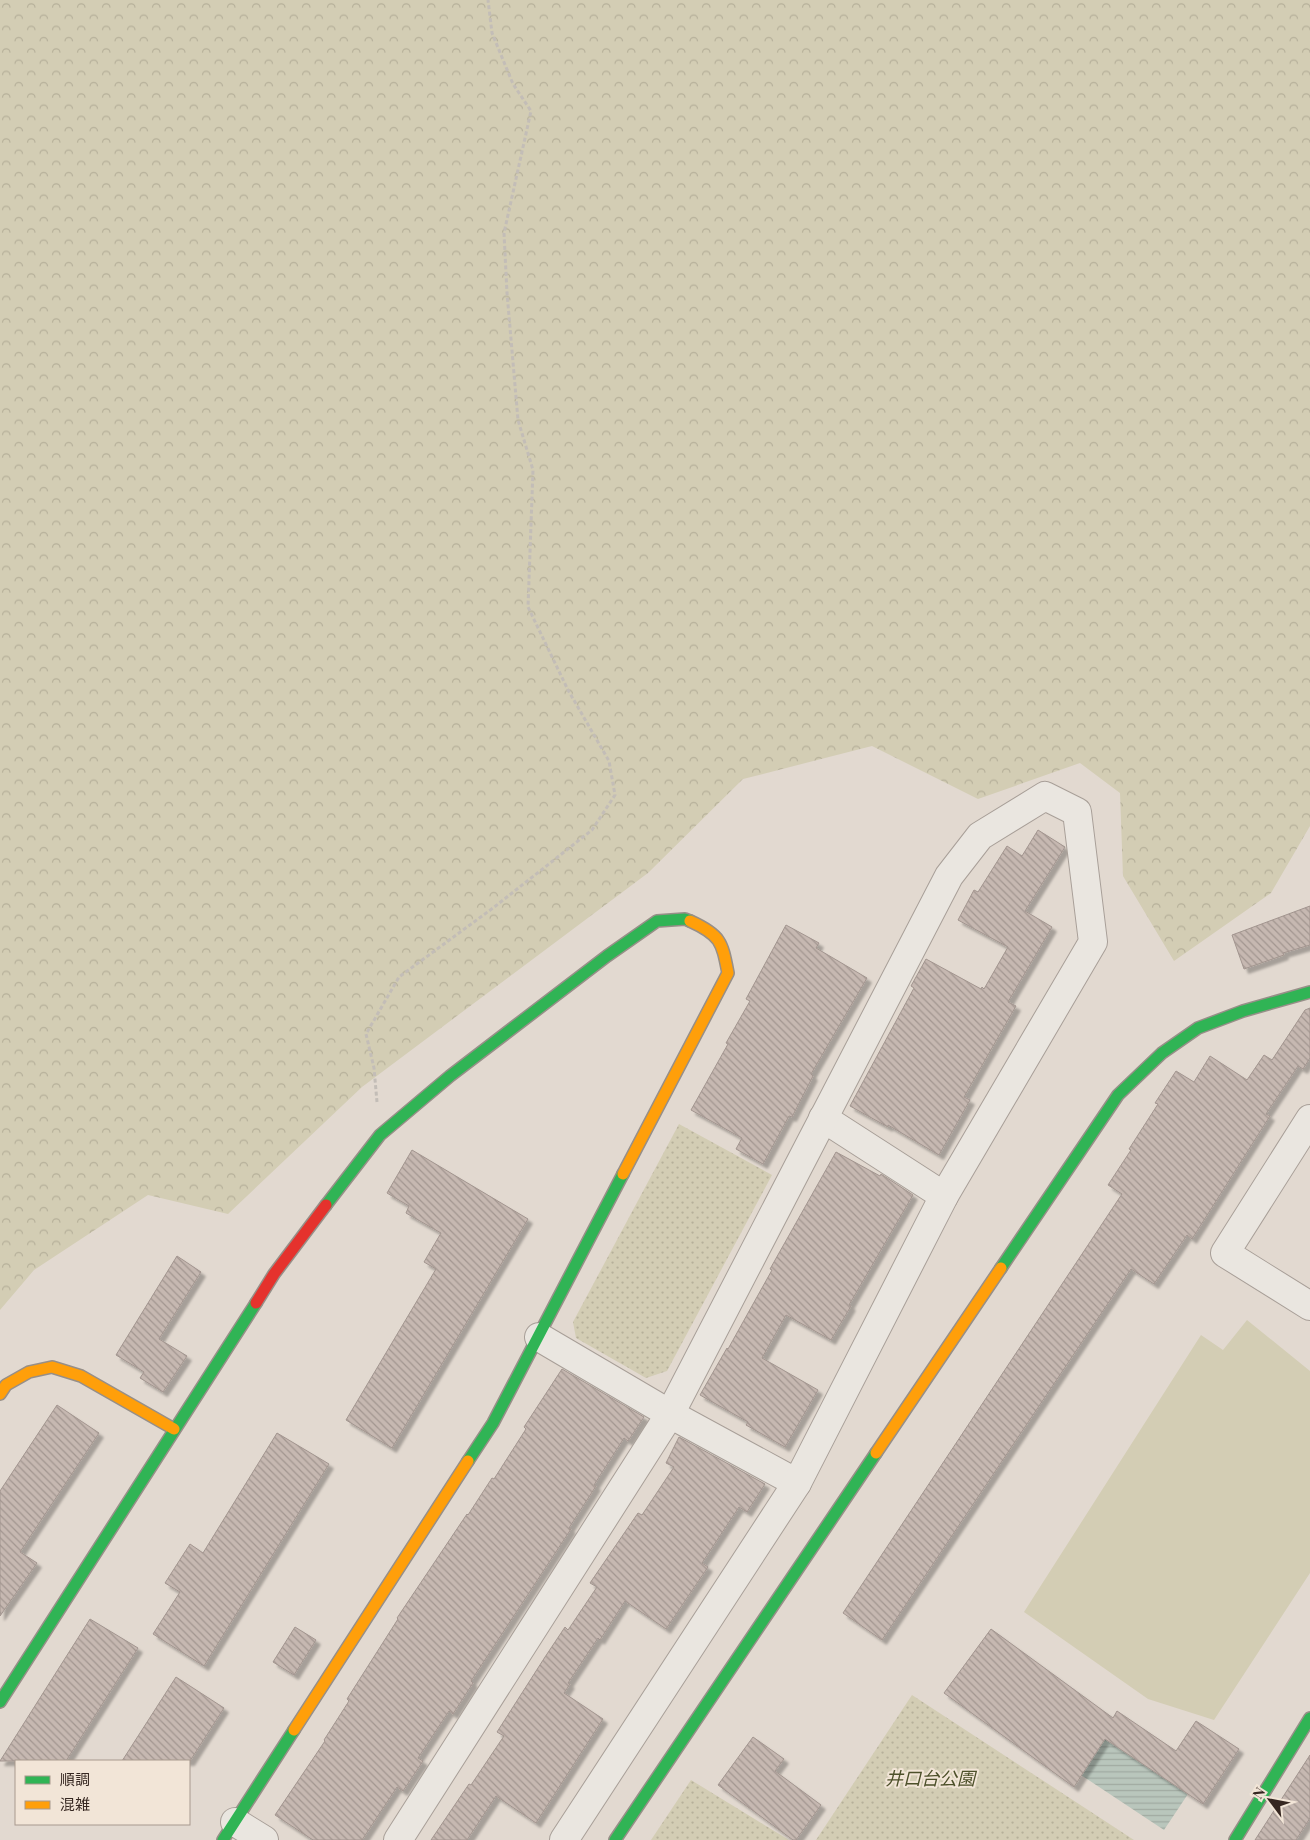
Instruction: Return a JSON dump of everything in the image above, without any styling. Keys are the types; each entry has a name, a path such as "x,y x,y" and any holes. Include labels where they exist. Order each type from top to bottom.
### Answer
{"street":[{"path":"398,1840 670,1414 949,876 980,836 1045,796 1077,812 1093,942 944,1196 797,1483 564,1840"},
{"path":"0,1702 274,1274 380,1135 450,1076 607,956 657,921 685,919 708,929 723,946 728,973 493,1423 229,1831 264,1840"},
{"path":"615,1840 1118,1095 1162,1053 1198,1028 1243,1011 1310,992"},
{"path":"823,1118 944,1196"},
{"path":"1310,1119 1225,1253 1310,1306"},
{"path":"539,1337 670,1414 797,1483"},
{"path":"0,1394 6,1385 29,1372 52,1367 80,1376 174,1429"},
{"path":"1235,1840 1310,1718"}],"path":[{"path":"380,1135 374,1068 366,1034 399,976 493,908 592,830 614,795 609,760 568,690 528,607 533,470 518,420 507,293 504,232 531,111 513,84 492,33 488,0"}],"green space":[{"path":"0,0 1310,0 1310,826 1271,893 1174,961 1123,876 1120,793 1080,763 978,799 872,746 743,779 648,873 362,1087 228,1214 148,1195 34,1270 0,1310"},
{"path":"679,1124 772,1175 667,1371 646,1378 576,1338 573,1322"},
{"path":"1247,1320 1310,1371 1310,1573 1214,1720 1148,1699 1024,1612 1201,1335 1223,1350"},
{"name":"井口台公園","path":"912,1695 1134,1840 816,1840"},
{"path":"691,1780 789,1840 651,1840"}],"shaded area":[{"path":"1105,1739 1188,1794 1164,1830 1081,1775"}],"building":[{"path":"1038,830 1065,847 1025,911 1052,927 1008,1002 1016,1006 964,1097 970,1100 939,1155 888,1125 888,1127 850,1106 914,988 911,986 926,959 984,989 1008,947 958,920 974,890 978,892 1007,846 1022,856"},
{"path":"1310,906 1310,945 1283,953 1284,955 1244,969 1232,935"},
{"path":"786,925 819,943 816,948 867,978 811,1074 813,1076 792,1117 789,1116 763,1164 736,1149 742,1138 691,1110 728,1044 726,1043 750,1001 746,999"},
{"path":"1310,1008 1310,1058 1303,1069 1298,1066 1266,1114 1270,1116 1192,1239 1187,1235 1154,1284 1131,1269 882,1640 843,1613 1122,1194 1108,1185 1131,1150 1129,1149 1158,1104 1155,1103 1176,1071 1194,1082 1210,1056 1247,1080 1264,1055 1272,1060 1305,1010"},
{"path":"412,1150 528,1219 392,1448 346,1420 436,1269 424,1262 441,1233 406,1213 409,1206 387,1193"},
{"path":"836,1152 880,1176 881,1174 913,1195 849,1305 851,1306 831,1340 786,1315 762,1358 818,1390 785,1447 746,1425 748,1422 700,1395 728,1349 772,1270 770,1269"},
{"path":"177,1256 201,1272 159,1339 187,1356 163,1392 140,1378 144,1372 116,1355"},
{"path":"562,1369 644,1417 628,1441 624,1438 594,1485 596,1486 569,1528 571,1529 471,1681 473,1683 453,1714 449,1711 418,1758 423,1761 403,1791 397,1787 362,1840 313,1840 275,1815 325,1741 349,1701 347,1699 397,1618 492,1478 494,1479 526,1429 524,1427"},
{"path":"57,1405 99,1433 20,1552 37,1563 0,1616 0,1491"},
{"path":"277,1433 329,1464 204,1666 153,1634 180,1592 165,1583 190,1544 203,1553"},
{"path":"679,1437 765,1484 747,1512 739,1507 702,1563 708,1567 666,1629 625,1601 600,1640 598,1638 568,1683 570,1684 564,1693 603,1719 536,1823 496,1796 467,1840 431,1840 504,1736 497,1732 545,1657 565,1627 568,1630 597,1587 590,1583 638,1513 642,1515 674,1467 666,1463"},
{"path":"90,1619 138,1648 67,1760 0,1761"},
{"path":"295,1627 316,1640 294,1675 273,1662"},
{"path":"991,1629 1113,1718 1117,1711 1176,1751 1196,1721 1239,1749 1203,1804 1105,1739 1074,1787 944,1693"},
{"path":"176,1677 224,1708 190,1761 123,1760"},
{"path":"753,1737 784,1759 775,1771 821,1805 796,1840 793,1840 718,1785"},
{"path":"1310,1755 1310,1818 1296,1840 1255,1840"}],"traffic: fast":[{"path":"326,1205 380,1135 450,1076 607,956 657,921 685,919 690,921"},
{"path":"1001,1268 1118,1095 1162,1053 1198,1028 1243,1011 1310,992"},
{"path":"468,1461 493,1423 623,1174"},
{"path":"0,1702 256,1303"},
{"path":"615,1840 876,1453"},
{"path":"1235,1840 1310,1718"},
{"path":"223,1840 294,1730"}],"traffic: slow":[{"path":"623,1174 728,973 722,947 714,935 690,921"},
{"path":"876,1453 1001,1268"},
{"path":"0,1394 6,1385 29,1372 52,1367 81,1376 174,1429"},
{"path":"294,1730 468,1461"}],"traffic: jam":[{"path":"256,1303 274,1274 326,1205"}]}
